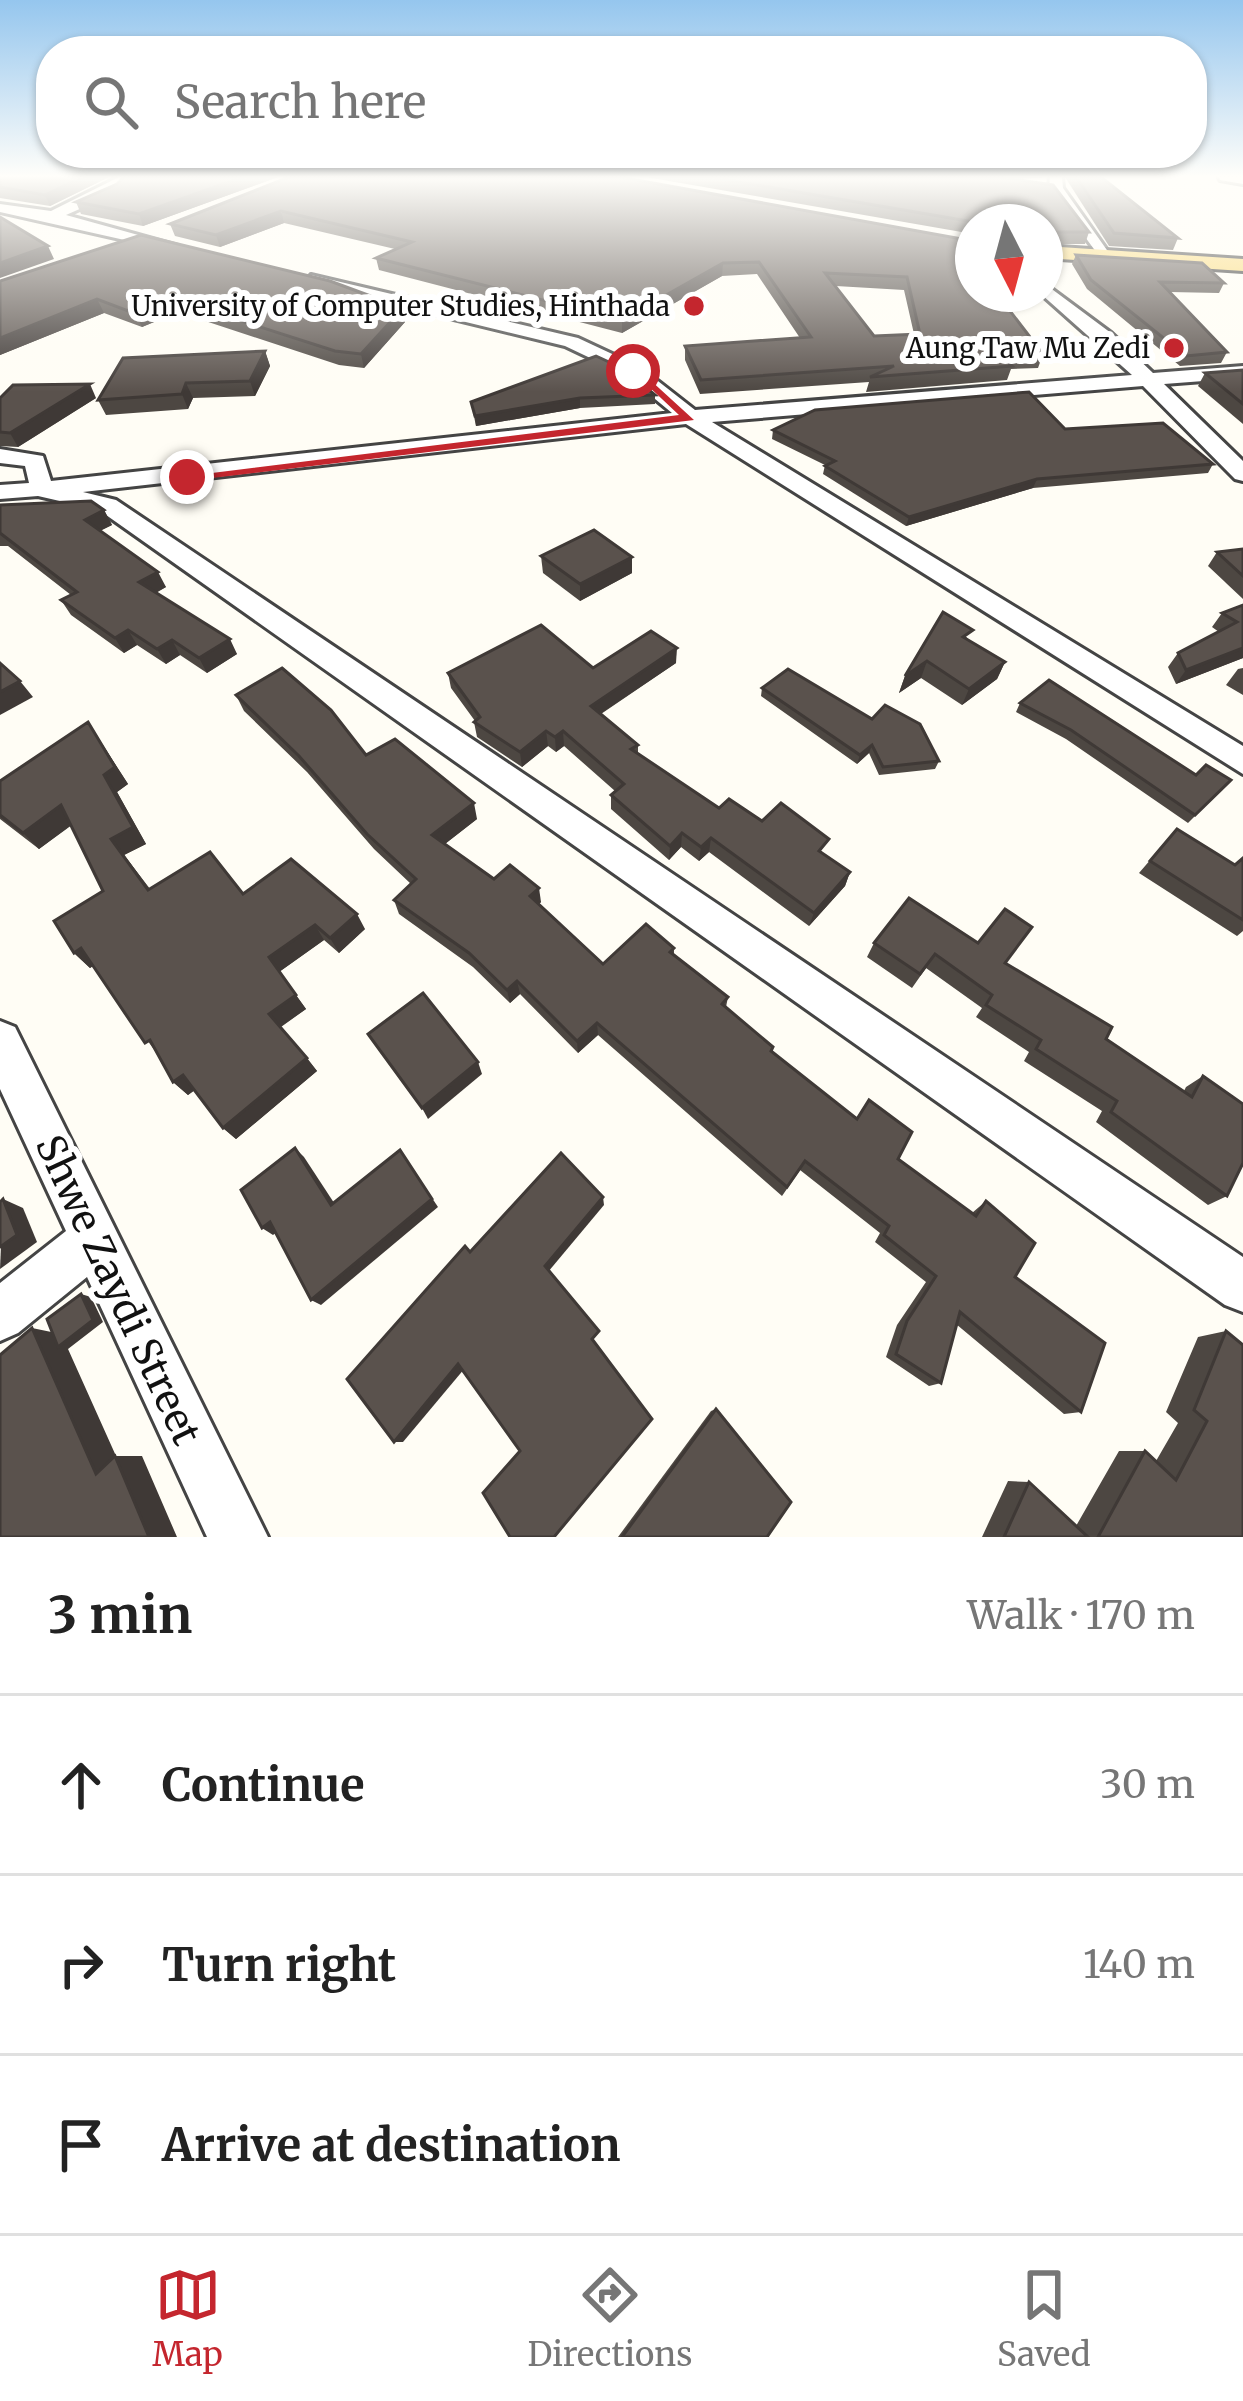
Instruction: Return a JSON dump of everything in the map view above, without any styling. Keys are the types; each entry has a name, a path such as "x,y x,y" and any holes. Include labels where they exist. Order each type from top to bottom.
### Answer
{"main road":[{"path":"1063,253 1243,265"}],"street":[{"path":"156,249 204,256"},
{"path":"1102,249 1108,257"},
{"path":"296,277 571,342 633,371 690,417 1243,762"},
{"path":"1063,303 1105,337 1243,474"},
{"path":"0,492 690,417 1243,372"},
{"path":"0,456 35,461 42,490"},
{"path":"42,490 107,506 1243,1287"},
{"name":"Shwe Zaydi Street","path":"0,1042 238,1537"},
{"path":"0,1315 95,1239"}],"building":[{"path":"0,249 40,249 0,263"},
{"path":"99,249 197,249 330,281 403,308 361,354 335,351 173,299 136,314 97,299 0,338 0,281"},
{"path":"397,249 955,249 955,312 1011,312 1043,354 1002,356 1012,366 870,377 894,366 701,380 685,346 811,337 759,262 723,263 622,320 376,258","holes":["825,273 907,277 920,334 874,336"]},
{"path":"1076,255 1202,263 1224,283 1160,282 1227,352 1186,356 1091,280"},
{"path":"265,351 250,381 186,383 182,394 98,400 123,358"},
{"path":"596,356 624,369 655,395 580,398 475,416 471,402"},
{"path":"1243,370 1243,404 1205,373"},
{"path":"90,384 10,433 0,432 0,398 13,385"},
{"path":"1029,392 1065,429 1163,423 1213,464 1037,479 909,517 825,466 835,461 773,430 815,410"},
{"path":"91,501 104,510 85,520 158,572 139,582 230,639 199,658 172,640 157,649 128,630 115,638 61,600 77,592 0,533 0,505"},
{"path":"594,530 632,557 580,584 541,556"},
{"path":"1243,549 1243,576 1217,552"},
{"path":"1243,605 1243,648 1186,670 1178,653 1237,622 1222,613"},
{"path":"943,612 973,630 963,637 1005,662 969,689 927,661 905,676"},
{"path":"541,625 593,668 651,631 677,648 591,706 638,745 631,749 719,808 729,799 762,821 781,803 829,839 819,851 850,872 814,913 711,838 701,847 682,833 670,846 611,795 624,784 563,731 555,737 546,731 520,752 474,722 480,717 448,673"},
{"path":"0,663 20,681 0,692"},
{"path":"282,668 331,710 366,755 395,739 474,803 432,835 494,879 510,865 539,888 530,896 603,964 646,924 674,948 670,952 728,997 722,1004 773,1047 771,1051 857,1119 869,1100 912,1132 898,1159 976,1216 986,1201 1035,1243 1015,1277 1105,1343 1081,1412 960,1312 941,1383 896,1354 907,1321 936,1276 884,1235 889,1226 805,1161 787,1187 597,1023 577,1041 517,981 507,990 469,953 394,900 416,879 236,695"},
{"path":"788,669 872,719 885,705 920,724 939,761 883,767 872,745 860,755 762,688"},
{"path":"1049,680 1196,775 1206,765 1231,780 1195,815 1071,730 1020,703"},
{"path":"88,722 115,767 104,775 133,827 111,839 148,890 210,852 243,894 291,859 357,914 330,938 315,925 269,957 296,995 269,1014 307,1058 223,1128 183,1075 173,1082 150,1040 145,1043 81,948 74,953 54,921 103,891 61,805 23,833 0,815 0,781"},
{"path":"1177,829 1235,865 1243,858 1243,920 1150,861"},
{"path":"909,898 978,943 1005,909 1032,927 1005,963 1112,1027 1106,1039 1192,1097 1203,1076 1243,1104 1243,1163 1227,1196 1111,1112 1117,1101 1036,1049 1041,1040 986,1005 992,995 935,954 920,974 874,943"},
{"path":"423,993 478,1062 422,1108 368,1034"},
{"path":"295,1148 331,1205 400,1150 432,1199 311,1300 270,1222 262,1228 241,1190"},
{"path":"561,1153 603,1197 545,1266 599,1331 592,1339 652,1419 554,1537 510,1537 483,1493 520,1451 458,1364 394,1442 347,1379 465,1246 470,1252"},
{"path":"3,1199 17,1235 0,1247 0,1202"},
{"path":"81,1294 93,1320 58,1347 47,1319"},
{"path":"32,1328 96,1474 115,1456 149,1537 0,1537 0,1355"},
{"path":"1226,1331 1243,1345 1243,1537 1098,1537 1145,1451 1176,1480 1207,1421 1194,1410"},
{"path":"716,1409 791,1502 767,1537 622,1537"},
{"path":"1029,1482 1088,1537 1004,1537"}],"place":[{"name":"University of Computer Studies, Hinthada","path":"694,306"},
{"name":"Aung Taw Mu Zedi","path":"1174,348"}],"route":[{"path":"187,477 690,417 633,371"}]}
